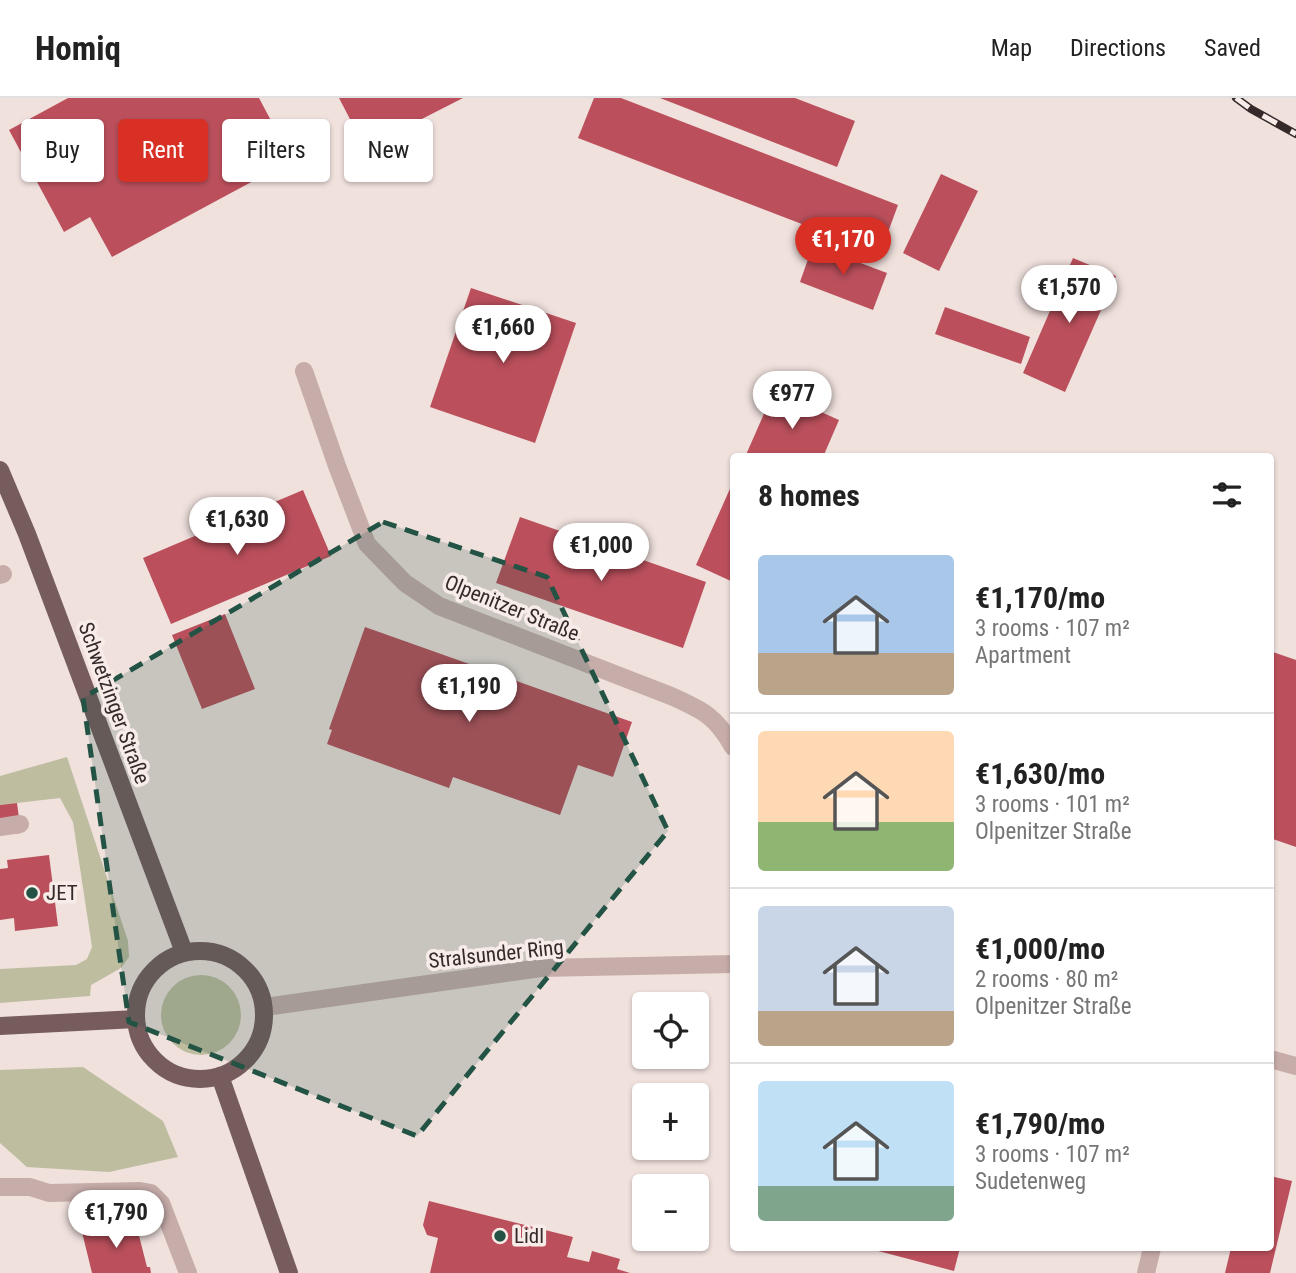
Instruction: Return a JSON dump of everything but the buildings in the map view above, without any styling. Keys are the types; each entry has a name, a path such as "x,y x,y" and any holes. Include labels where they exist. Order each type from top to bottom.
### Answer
{"main road":[{"name":"Schwetzinger Straße","path":"0,470 27,534 184,952"},
{"path":"196,950 209,951 233,959 252,976 265,1007 264,1023 257,1047 249,1057 240,1066 220,1076 205,1079 192,1079 168,1071 158,1063 143,1043 136,1019 139,994 152,972 172,957 196,950"},
{"path":"0,1026 136,1019"},
{"path":"220,1076 289,1273"}],"street":[{"name":"Olpenitzer Straße","path":"304,371 367,544 405,583 439,606 702,710 723,729 730,742"},
{"path":"0,827 20,824"},
{"name":"Stralsunder Ring","path":"265,1007 541,968 730,964"},
{"path":"1274,1060 1296,1066"},
{"path":"0,1187 30,1187 49,1193 151,1193 161,1203 188,1273"},
{"path":"1146,1273 1151,1251"}],"highlighted area":[{"path":"383,522 547,577 668,831 417,1136 129,1022 83,698"}],"green space":[{"path":"67,757 128,941 129,957 121,968 91,985 90,996 0,1003 0,969 76,965 87,959 92,947 73,822 60,798 0,805 0,776"},
{"path":"201,975 216,978 229,987 238,1000 241,1015 238,1030 229,1043 216,1052 201,1055 186,1052 173,1043 164,1030 161,1015 164,1000 173,987 186,978"},
{"path":"83,1067 163,1121 178,1157 109,1172 27,1167 0,1143 0,1070"}],"railway":[{"path":"1236,98 1296,134"}],"place":[{"name":"JET","path":"32,893"},
{"name":"Lidl","path":"500,1236"}]}
